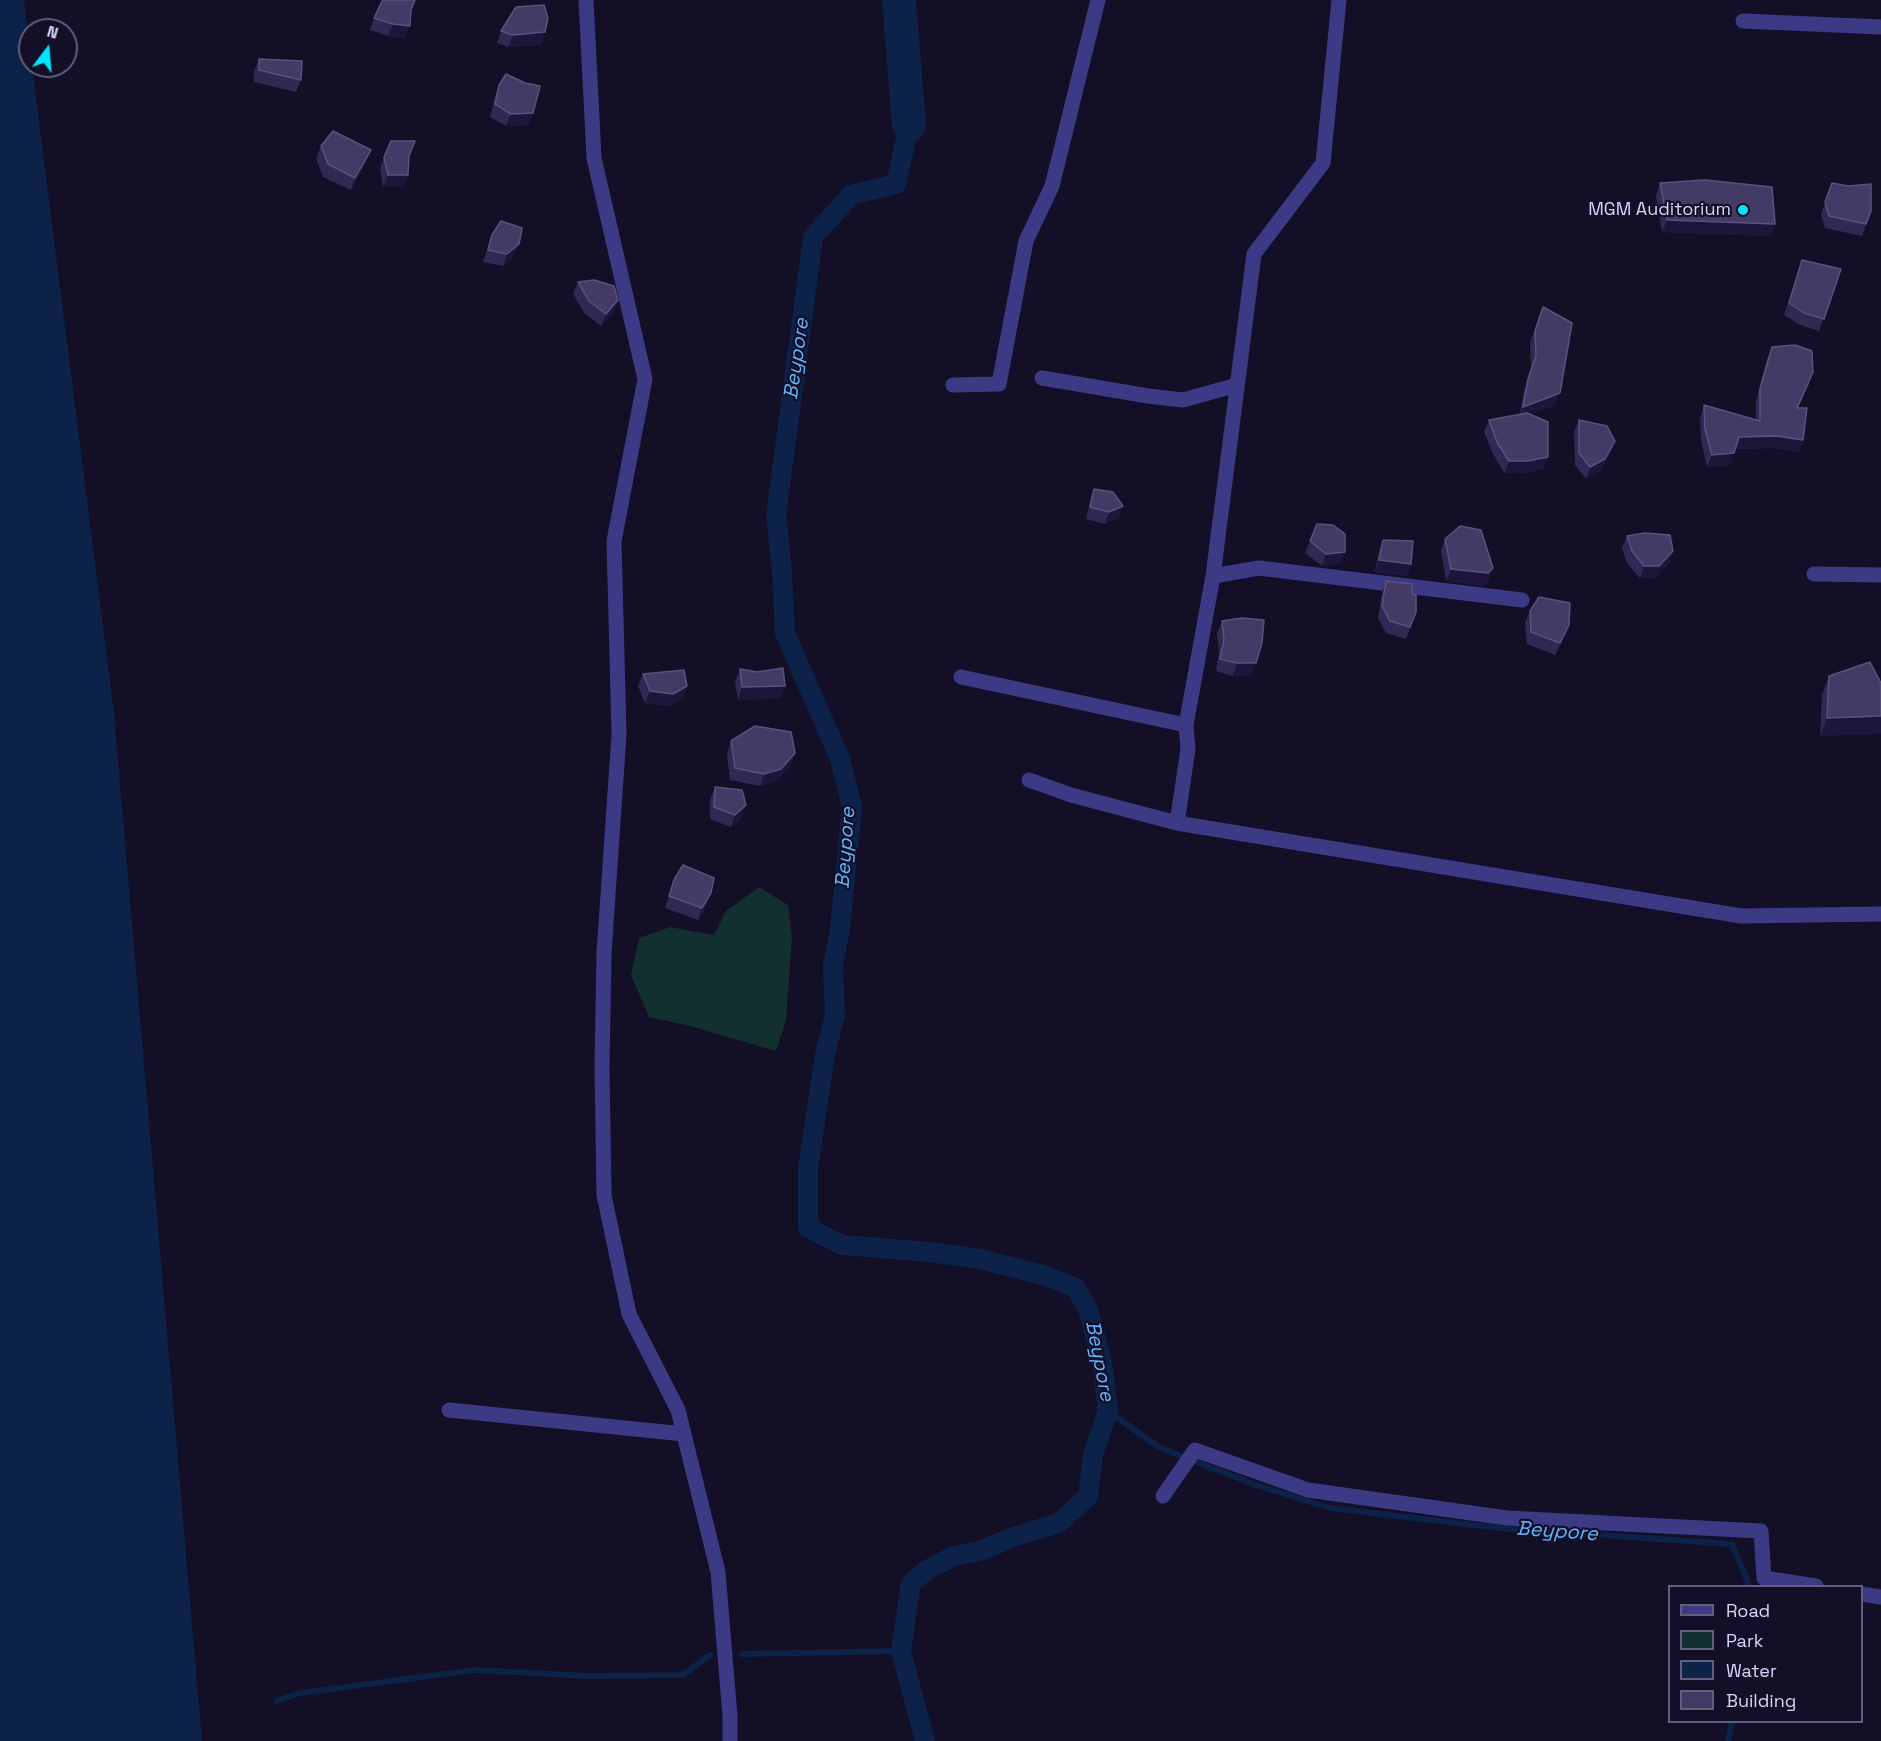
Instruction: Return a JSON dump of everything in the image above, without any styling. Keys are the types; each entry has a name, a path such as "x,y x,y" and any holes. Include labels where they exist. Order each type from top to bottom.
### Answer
{"street":[{"path":"586,0 594,158 645,379 614,541 619,735 604,953 602,1067 604,1195 628,1314 678,1410 718,1572 730,1741"},
{"path":"953,385 999,384 1026,241 1052,186 1098,0"},
{"path":"1177,823 1188,748 1186,725 1213,576 1254,254 1323,163 1339,0"},
{"path":"1743,21 1881,27"},
{"path":"1042,378 1182,400 1237,386"},
{"path":"1213,576 1259,568 1522,600"},
{"path":"1814,574 1881,576"},
{"path":"961,676 1186,725"},
{"path":"1029,780 1071,795 1177,823 1741,915 1881,914"},
{"path":"449,1410 684,1434"},
{"path":"1162,1496 1195,1450 1308,1490 1507,1518 1761,1531 1764,1578 1804,1585"},
{"path":"1863,1594 1881,1597"}],"green space":[{"path":"759,887 788,905 792,938 786,1020 776,1051 690,1026 649,1017 631,975 639,938 670,927 714,935 726,911"}],"water":[{"path":"0,0 24,0 26,18 18,18 18,78 34,78 114,713 202,1741 0,1741"}],"building":[{"path":"383,0 415,0 411,10 410,26 374,18"},
{"path":"544,5 548,18 545,32 513,35 501,31 516,7"},
{"path":"259,59 302,61 301,80 259,70"},
{"path":"506,74 525,83 540,86 533,113 511,114 495,104 499,85"},
{"path":"333,131 371,150 355,178 328,164 321,146"},
{"path":"391,141 415,141 409,156 408,175 388,175 384,157"},
{"path":"1705,180 1772,187 1775,224 1667,220 1660,183"},
{"path":"1832,183 1848,186 1871,184 1871,211 1866,224 1829,216 1825,202"},
{"path":"501,221 522,228 519,244 507,254 488,250 492,235"},
{"path":"1802,260 1841,269 1824,319 1804,313 1789,303"},
{"path":"594,280 614,286 618,300 606,314 589,301 578,282"},
{"path":"1543,307 1572,323 1560,393 1523,407 1528,379 1536,356 1535,331"},
{"path":"1795,345 1812,351 1813,372 1797,408 1807,408 1803,440 1777,436 1739,437 1734,453 1712,455 1705,429 1704,405 1760,421 1760,389 1772,347"},
{"path":"1527,413 1548,422 1548,457 1528,461 1509,461 1497,442 1489,420"},
{"path":"1579,420 1607,426 1615,441 1605,459 1590,467 1579,453"},
{"path":"1094,489 1113,492 1123,506 1109,512 1090,507"},
{"path":"1317,524 1333,525 1345,534 1345,552 1326,554 1310,541"},
{"path":"1460,526 1481,530 1493,568 1488,573 1451,569 1445,539"},
{"path":"1645,533 1670,535 1673,551 1659,566 1644,566 1632,551 1627,536"},
{"path":"1383,540 1413,541 1411,564 1379,560"},
{"path":"1386,581 1412,584 1412,594 1416,595 1416,612 1410,627 1390,621 1382,606"},
{"path":"1539,597 1570,603 1569,625 1560,643 1531,632 1530,611"},
{"path":"1242,618 1264,620 1262,643 1256,663 1237,663 1220,659 1224,640 1222,621"},
{"path":"1870,662 1881,683 1881,716 1827,718 1829,676"},
{"path":"783,668 785,686 742,687 740,669 757,672"},
{"path":"684,670 687,686 673,694 650,691 643,674"},
{"path":"755,726 791,732 795,753 781,769 764,774 735,768 731,741"},
{"path":"715,787 742,790 746,805 735,815 714,807"},
{"path":"683,865 714,878 711,893 702,908 669,896 674,880"}],"waterway":[{"path":"899,0 909,125"},
{"name":"Beypore","path":"909,125 896,184 851,195 813,237 776,515 785,633 840,759 852,807 840,929 833,966 835,1015 825,1054 808,1169 808,1228 842,1245 929,1252 980,1259 1043,1275 1076,1288 1088,1309 1102,1362 1108,1411 1093,1454 1088,1496 1059,1523 1013,1537 983,1550 954,1556 927,1570 911,1583 901,1651 925,1741"},
{"name":"Beypore","path":"1108,1411 1160,1448 1256,1485 1330,1508 1499,1528 1732,1544 1748,1585"},
{"path":"742,1654 901,1651"},
{"path":"276,1701 300,1693 475,1670 589,1676 683,1675 710,1655"},
{"name":"Beypore","path":"1728,1741 1732,1723"}],"place":[{"name":"MGM Auditorium","path":"1743,210"}]}
